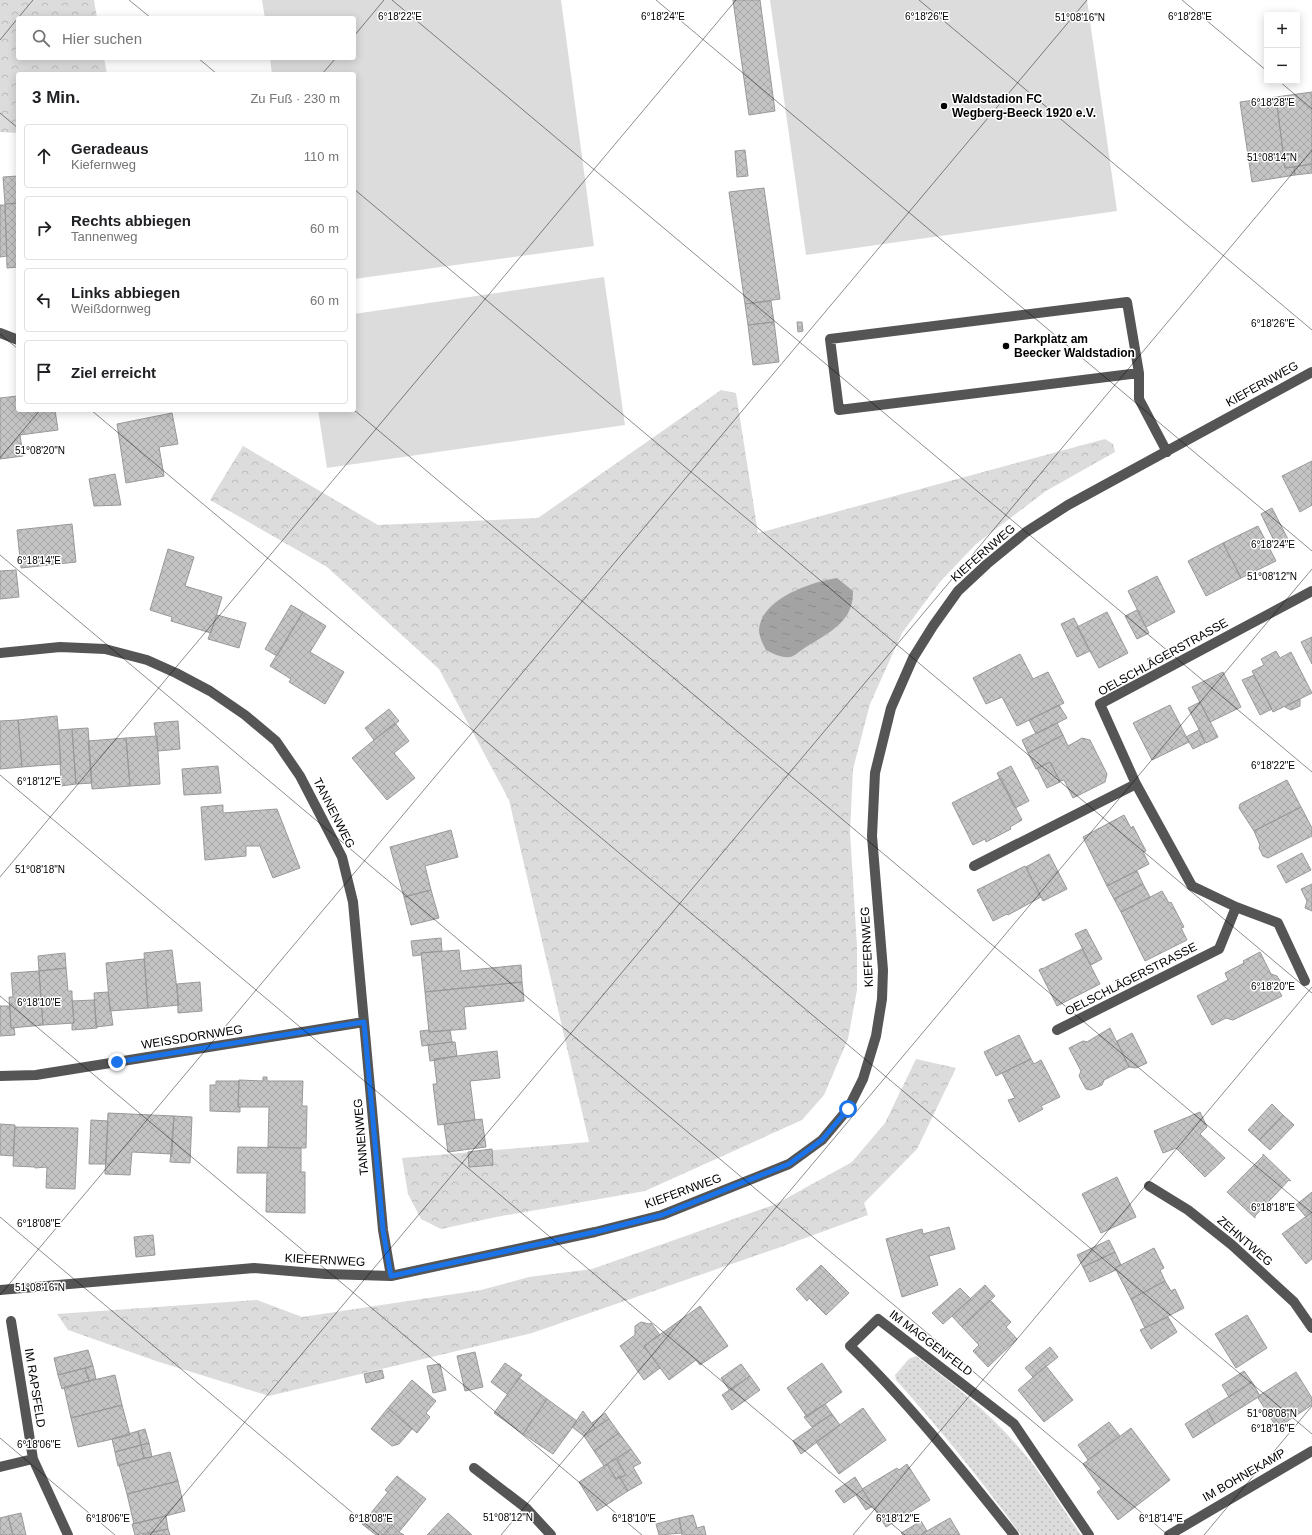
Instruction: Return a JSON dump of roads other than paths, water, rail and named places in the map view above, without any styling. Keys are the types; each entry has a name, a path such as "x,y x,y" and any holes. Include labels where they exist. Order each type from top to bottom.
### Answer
{"street":[{"path":"1139,373 839,410 830,339 1127,302 1139,373 1138,399 1166,452"},
{"path":"0,334 16,339"},
{"name":"KIEFERNWEG","path":"0,1290 254,1268 326,1274 391,1276 595,1232 662,1215 789,1164 822,1140 848,1109 862,1079 876,1036 882,999 883,970 872,836 875,773 891,708 913,658 933,626 958,591 1026,532 1068,505 1312,372"},
{"name":"OELSCHLÄGERSTRASSE","path":"1304,980 1278,923 1236,907 1192,886 1136,784 1100,704 1312,591"},
{"name":"TANNENWEG","path":"0,653 60,646 105,649 147,660 210,691 245,715 276,741 300,776 342,857 353,902 383,1230 391,1276"},
{"path":"974,866 1136,784"},
{"name":"OELSCHLÄGERSTRASSE","path":"1057,1030 1219,949 1236,907"},
{"name":"WEISSDORNWEG","path":"0,1076 36,1075 364,1022"},
{"name":"ZEHNTWEG","path":"1149,1186 1188,1210 1232,1245 1294,1302 1312,1328"},
{"name":"IM MAGGENFELD","path":"1014,1535 957,1463 872,1367 850,1346 878,1319 1014,1424 1089,1535"},
{"name":"IM RAPSFELD","path":"12,1321 33,1459 68,1535"},
{"name":"IM BOHNEKAMP","path":"1169,1535 1312,1451"},
{"path":"0,1467 33,1459"},
{"path":"474,1468 526,1508 551,1535"}],"water":[{"path":"837,578 853,591 852,602 844,619 823,637 790,657 781,656 766,650 761,640 759,630 762,619 769,609 789,594 802,588 815,583"}],"place":[{"name":"Waldstadion FC Wegberg-Beeck 1920 e.V.","path":"944,106"},
{"name":"Parkplatz am Beecker Waldstadion","path":"1006,346"}]}
